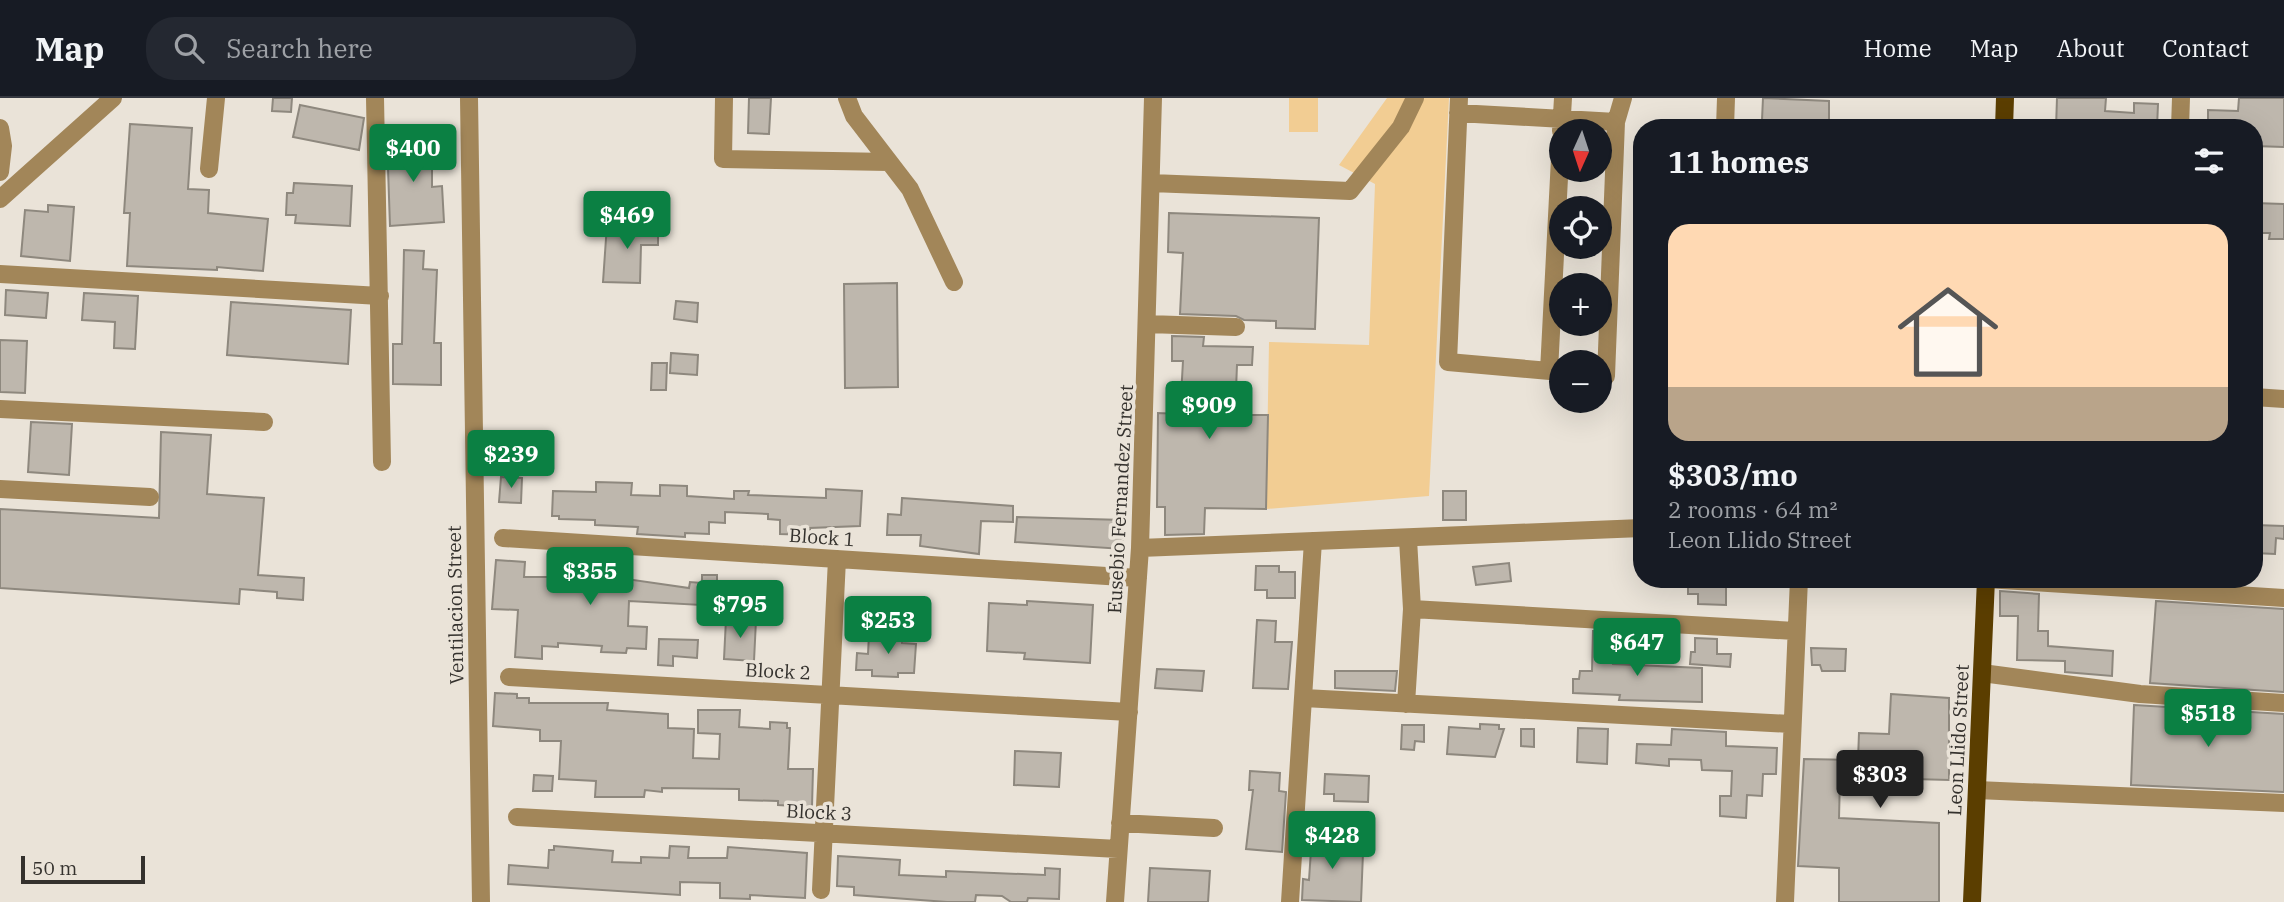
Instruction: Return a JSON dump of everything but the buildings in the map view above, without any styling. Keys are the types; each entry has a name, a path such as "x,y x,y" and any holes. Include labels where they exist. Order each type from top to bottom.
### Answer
{"main road":[{"path":"2004,119 2005,98"},
{"name":"Leon Llido Street","path":"1972,902 1986,588"}],"street":[{"path":"0,198 113,98"},
{"path":"209,169 216,98"},
{"path":"375,98 382,463"},
{"name":"Ventilacion Street","path":"470,98 481,902"},
{"path":"724,98 723,159 889,162"},
{"path":"847,98 855,116 920,207 954,282"},
{"name":"Eusebio Fernandez Street","path":"1115,902 1140,548 1153,98"},
{"path":"1151,183 1348,191 1401,127 1415,98"},
{"path":"1562,119 1563,98"},
{"path":"1607,350 1616,122 1623,98"},
{"path":"2180,119 2181,98"},
{"path":"1549,123 1459,106 1448,362 1549,371"},
{"path":"1612,122 1616,122"},
{"path":"0,128 3,146 0,172"},
{"path":"1556,350 1560,182"},
{"path":"0,274 380,296"},
{"path":"1148,324 1236,327"},
{"path":"2263,398 2284,399"},
{"path":"0,409 264,422"},
{"path":"0,489 150,497"},
{"path":"1140,548 1633,528"},
{"name":"Block 1","path":"503,538 1138,578"},
{"path":"1406,704 1412,610 1408,539"},
{"path":"1290,902 1313,541"},
{"path":"821,890 837,559"},
{"path":"1785,902 1790,724 1798,588"},
{"path":"2127,588 2284,598"},
{"path":"1412,610 1795,631"},
{"path":"1982,673 2140,694 2284,703"},
{"name":"Block 2","path":"509,677 1129,712"},
{"path":"1304,698 1790,724"},
{"path":"1977,790 2284,803"},
{"name":"Block 3","path":"517,817 1118,849"},
{"path":"1120,823 1214,828"}],"shaded area":[{"path":"1289,98 1318,98 1318,132 1289,132"},
{"path":"1387,98 1449,98 1429,496 1266,509 1269,342 1369,345 1375,184 1339,165"}]}
